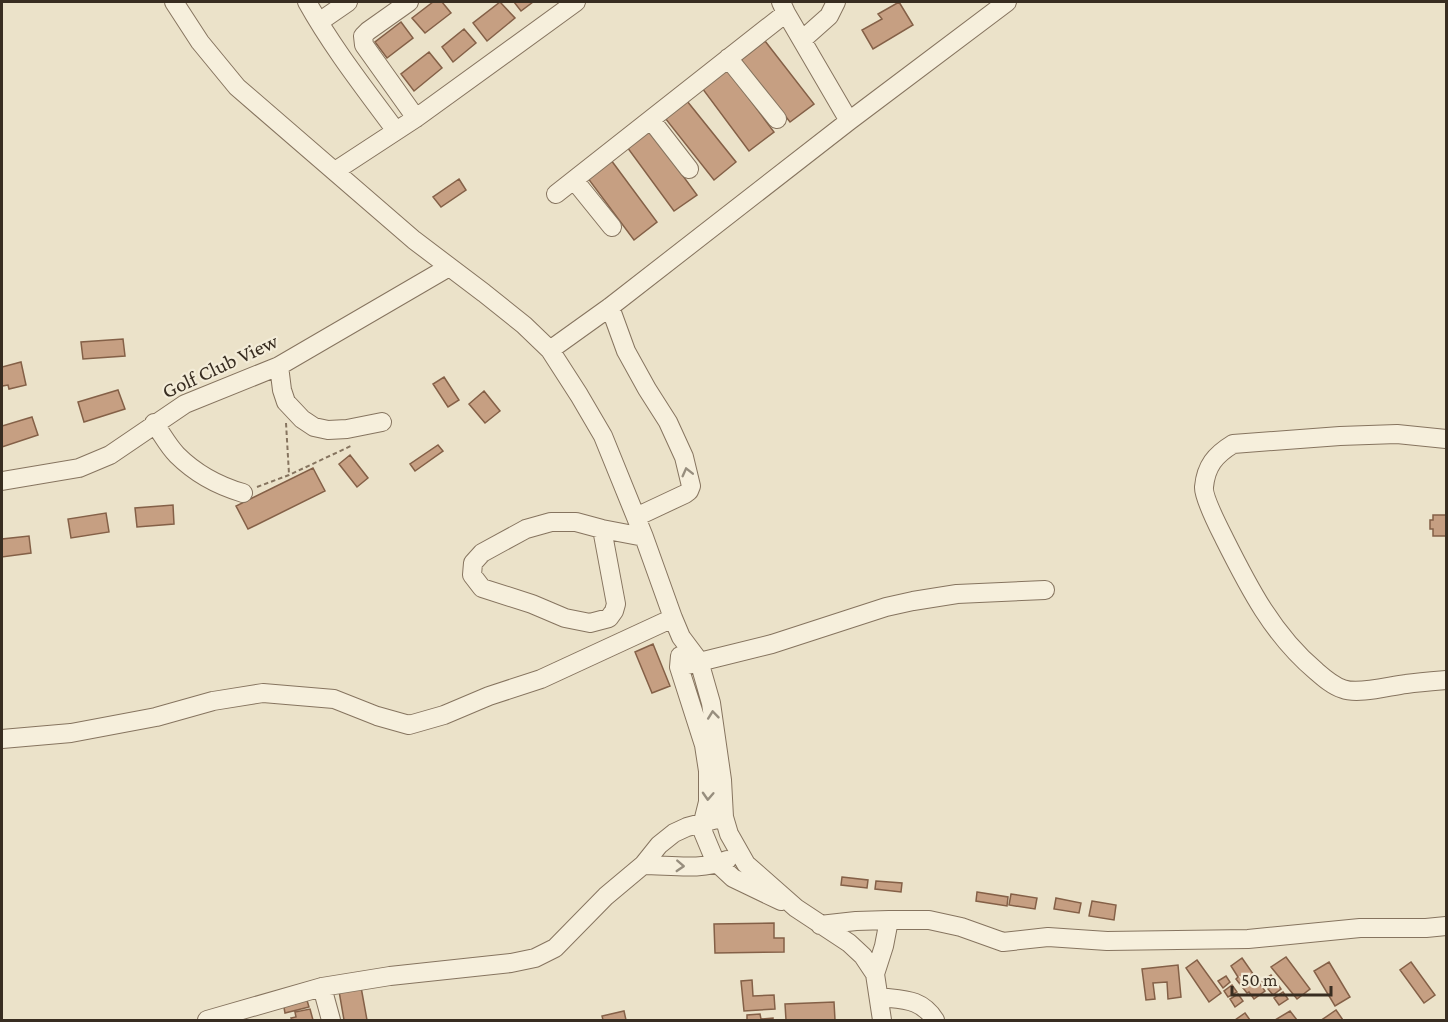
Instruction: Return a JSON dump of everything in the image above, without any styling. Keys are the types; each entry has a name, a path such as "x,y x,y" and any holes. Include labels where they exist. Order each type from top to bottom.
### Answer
{"street":[{"path":"174,2 200,42 237,87 414,240 524,326 550,350 603,436 681,637 699,662 711,704 708,802 703,832 713,856 733,878 796,908"},
{"path":"308,2 352,71 396,130"},
{"path":"319,22 348,2"},
{"path":"409,2 363,36 364,45 416,118"},
{"path":"335,171 416,118 576,2"},
{"path":"802,40 829,16 836,2"},
{"path":"550,350 1007,2"},
{"path":"556,194 728,58 783,7 849,121"},
{"path":"728,58 777,118"},
{"path":"651,120 689,169"},
{"path":"574,180 612,227"},
{"name":"Golf Club View","path":"2,481 79,468 110,454 185,404 279,366 449,267"},
{"path":"609,307 626,351 676,439 684,457 691,486 685,494 636,517"},
{"path":"279,366 286,402 302,419 314,427 328,430 347,429 382,422"},
{"path":"154,423 176,454 195,469 227,488 243,493"},
{"path":"1446,440 1397,434 1233,444 1219,453 1208,469 1203,490 1242,575 1275,628 1301,658 1324,678 1344,690 1360,691 1446,680"},
{"path":"602,529 616,604 609,618 590,623 565,618 532,604 482,588 472,575 473,563 482,553 526,530 551,522 576,522 644,537"},
{"path":"679,667 772,644 886,607 913,601 957,594 1045,590"},
{"path":"2,739 71,733 156,717 213,701 263,693 334,699 377,716 409,725 444,715 489,696 541,679 673,618"},
{"path":"681,637 679,667 710,743 722,780 724,817 739,854 746,864 796,908 849,943 862,956 875,974 882,1020"},
{"path":"207,1020 322,987 390,976 512,963 535,958 555,948 606,896 643,865 659,845 674,833 724,817"},
{"path":"643,865 718,864 739,854"},
{"path":"875,974 889,920"},
{"path":"820,925 856,921 929,920 961,927 1003,942 1048,937 1107,941 1248,939 1360,928 1446,926"},
{"path":"322,987 331,1020"},
{"path":"879,997 912,1000 924,1008 934,1020"}],"path":[{"path":"286,402 285,430 289,475"},
{"path":"243,493 289,475 355,444"}],"building":[{"path":"433,2 442,2 451,13 425,33 412,18"},
{"path":"500,2 515,18 487,41 473,23"},
{"path":"514,2 533,2 521,11"},
{"path":"899,2 913,25 873,49 862,30 882,19 878,14"},
{"path":"401,22 413,38 387,58 375,42"},
{"path":"464,29 476,43 453,62 442,47"},
{"path":"765,41 814,104 790,122 741,60"},
{"path":"429,52 442,68 414,91 401,74"},
{"path":"727,69 774,132 749,151 702,88"},
{"path":"687,101 736,162 714,180 665,118"},
{"path":"650,131 697,195 674,211 627,147"},
{"path":"611,160 657,222 634,240 587,177"},
{"path":"459,179 466,190 441,207 433,197"},
{"path":"123,339 125,356 83,359 81,342"},
{"path":"21,362 26,385 9,389 8,385 2,386 2,367"},
{"path":"444,377 459,400 448,407 433,384"},
{"path":"118,390 125,409 84,422 78,402"},
{"path":"484,391 500,411 485,423 469,404"},
{"path":"32,417 38,435 2,447 2,426"},
{"path":"438,445 443,451 415,471 410,464"},
{"path":"350,455 368,478 357,487 339,464"},
{"path":"313,468 325,491 248,529 236,506"},
{"path":"173,505 174,524 137,527 135,508"},
{"path":"106,513 109,532 71,538 68,519"},
{"path":"1433,515 1446,515 1446,536 1433,536 1430,520 1433,520"},
{"path":"29,536 31,553 2,557 2,539"},
{"path":"653,644 670,686 652,693 635,652"},
{"path":"842,877 868,880 867,888 841,885"},
{"path":"876,881 902,883 901,892 875,889"},
{"path":"977,892 1008,897 1007,906 976,901"},
{"path":"1011,894 1037,898 1035,909 1009,905"},
{"path":"1056,898 1081,903 1079,913 1054,909"},
{"path":"1092,901 1116,905 1114,920 1089,916"},
{"path":"774,923 774,938 784,938 784,952 715,953 714,924"},
{"path":"1286,957 1310,989 1297,999 1271,967"},
{"path":"1242,958 1265,991 1254,999 1236,979 1238,977 1231,966"},
{"path":"1197,960 1221,993 1209,1002 1186,968"},
{"path":"1329,962 1350,997 1335,1006 1314,971"},
{"path":"1411,962 1435,995 1424,1003 1400,970"},
{"path":"1178,965 1181,997 1168,999 1167,982 1153,983 1155,999 1146,1000 1142,969"},
{"path":"1271,975 1275,981 1267,987 1262,981"},
{"path":"1226,976 1230,982 1223,988 1218,981"},
{"path":"752,980 753,996 774,995 775,1009 744,1011 741,981"},
{"path":"1277,983 1281,989 1273,995 1268,989"},
{"path":"1232,985 1237,992 1228,997 1224,991"},
{"path":"361,987 367,1020 344,1020 339,991"},
{"path":"1283,992 1288,999 1279,1005 1274,998"},
{"path":"1238,994 1243,1001 1235,1007 1230,999"},
{"path":"306,997 309,1007 285,1013 283,1002"},
{"path":"834,1002 835,1020 786,1020 785,1004"},
{"path":"310,1009 313,1020 292,1020 291,1018 296,1017 295,1012"},
{"path":"1336,1010 1343,1020 1323,1019"},
{"path":"624,1011 626,1020 603,1020 602,1016"},
{"path":"1290,1011 1297,1020 1275,1020"},
{"path":"1245,1013 1250,1020 1235,1020"},
{"path":"760,1014 761,1019 773,1018 773,1020 747,1020 747,1015"}]}
